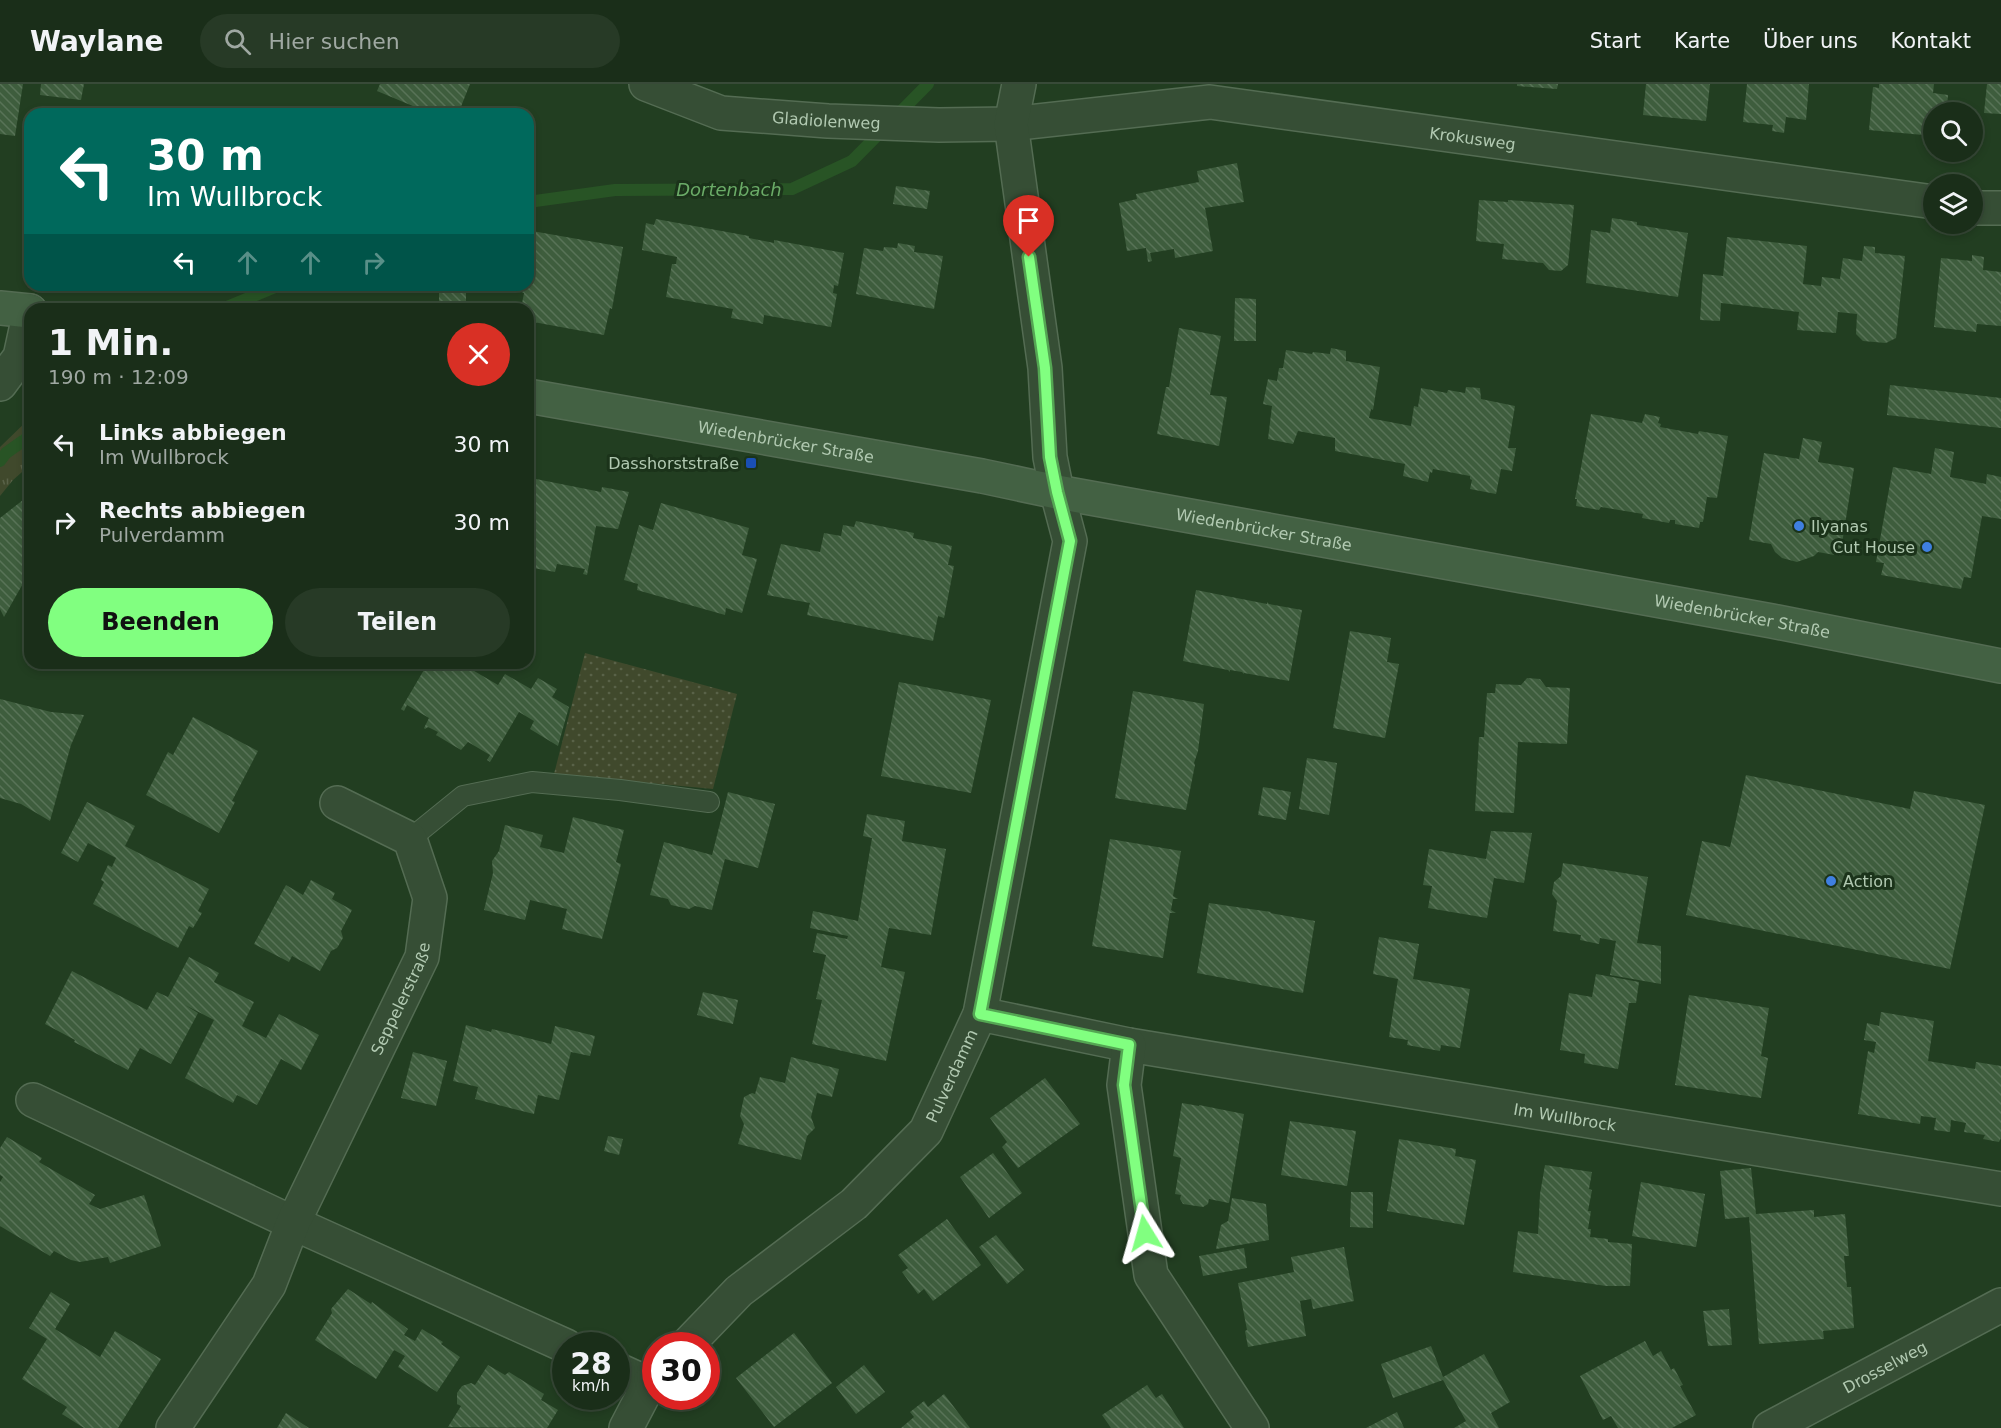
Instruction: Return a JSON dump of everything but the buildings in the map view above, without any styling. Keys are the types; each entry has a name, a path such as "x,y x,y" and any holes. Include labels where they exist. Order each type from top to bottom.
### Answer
{"main road":[{"path":"0,308 24,310"},
{"name":"Wiedenbrücker Straße","path":"534,397 971,474 1057,492 1749,617 2001,666"}],"street":[{"name":"Gladiolenweg","path":"646,84 721,113 828,121 939,125 1011,124"},
{"name":"Pulverdamm","path":"699,1332 739,1291 854,1204 926,1131 980,1014 1070,541 1050,457 1045,368 1011,124 1019,84"},
{"name":"Krokusweg","path":"1011,124 1210,102 1923,200"},
{"path":"1983,208 2001,208"},
{"path":"0,384 20,357 24,339"},
{"path":"337,803 410,839"},
{"name":"Seppelerstraße","path":"173,1428 269,1286 292,1223 422,957 430,898 410,839"},
{"name":"Im Wullbrock","path":"980,1014 1129,1045 2001,1189"},
{"path":"1129,1045 1124,1085 1151,1275 1252,1428"},
{"path":"33,1100 292,1223 552,1340"},
{"name":"Drosselweg","path":"1770,1428 2001,1305"},
{"path":"626,1428 642,1398"}],"lane":[{"path":"410,839 463,796 532,782 620,790 709,802"}],"green space":[{"path":"24,424 24,470 0,496 0,447"},
{"path":"585,653 737,694 713,789 554,774"}],"waterway":[{"name":"Dortenbach","path":"534,201 615,190 792,189 852,161 928,84"},
{"name":"Dortenbach","path":"236,303 266,291"},
{"name":"Dortenbach","path":"0,461 6,453 24,440"}],"place":[{"name":"Dasshorststraße","path":"751,463"},
{"name":"Ilyanas","path":"1799,526"},
{"name":"Cut House","path":"1927,547"},
{"name":"Action","path":"1831,881"}],"route":[{"path":"1029,257 1045,368 1050,457 1070,541 980,1014 1129,1045 1124,1085 1145,1233"}]}
